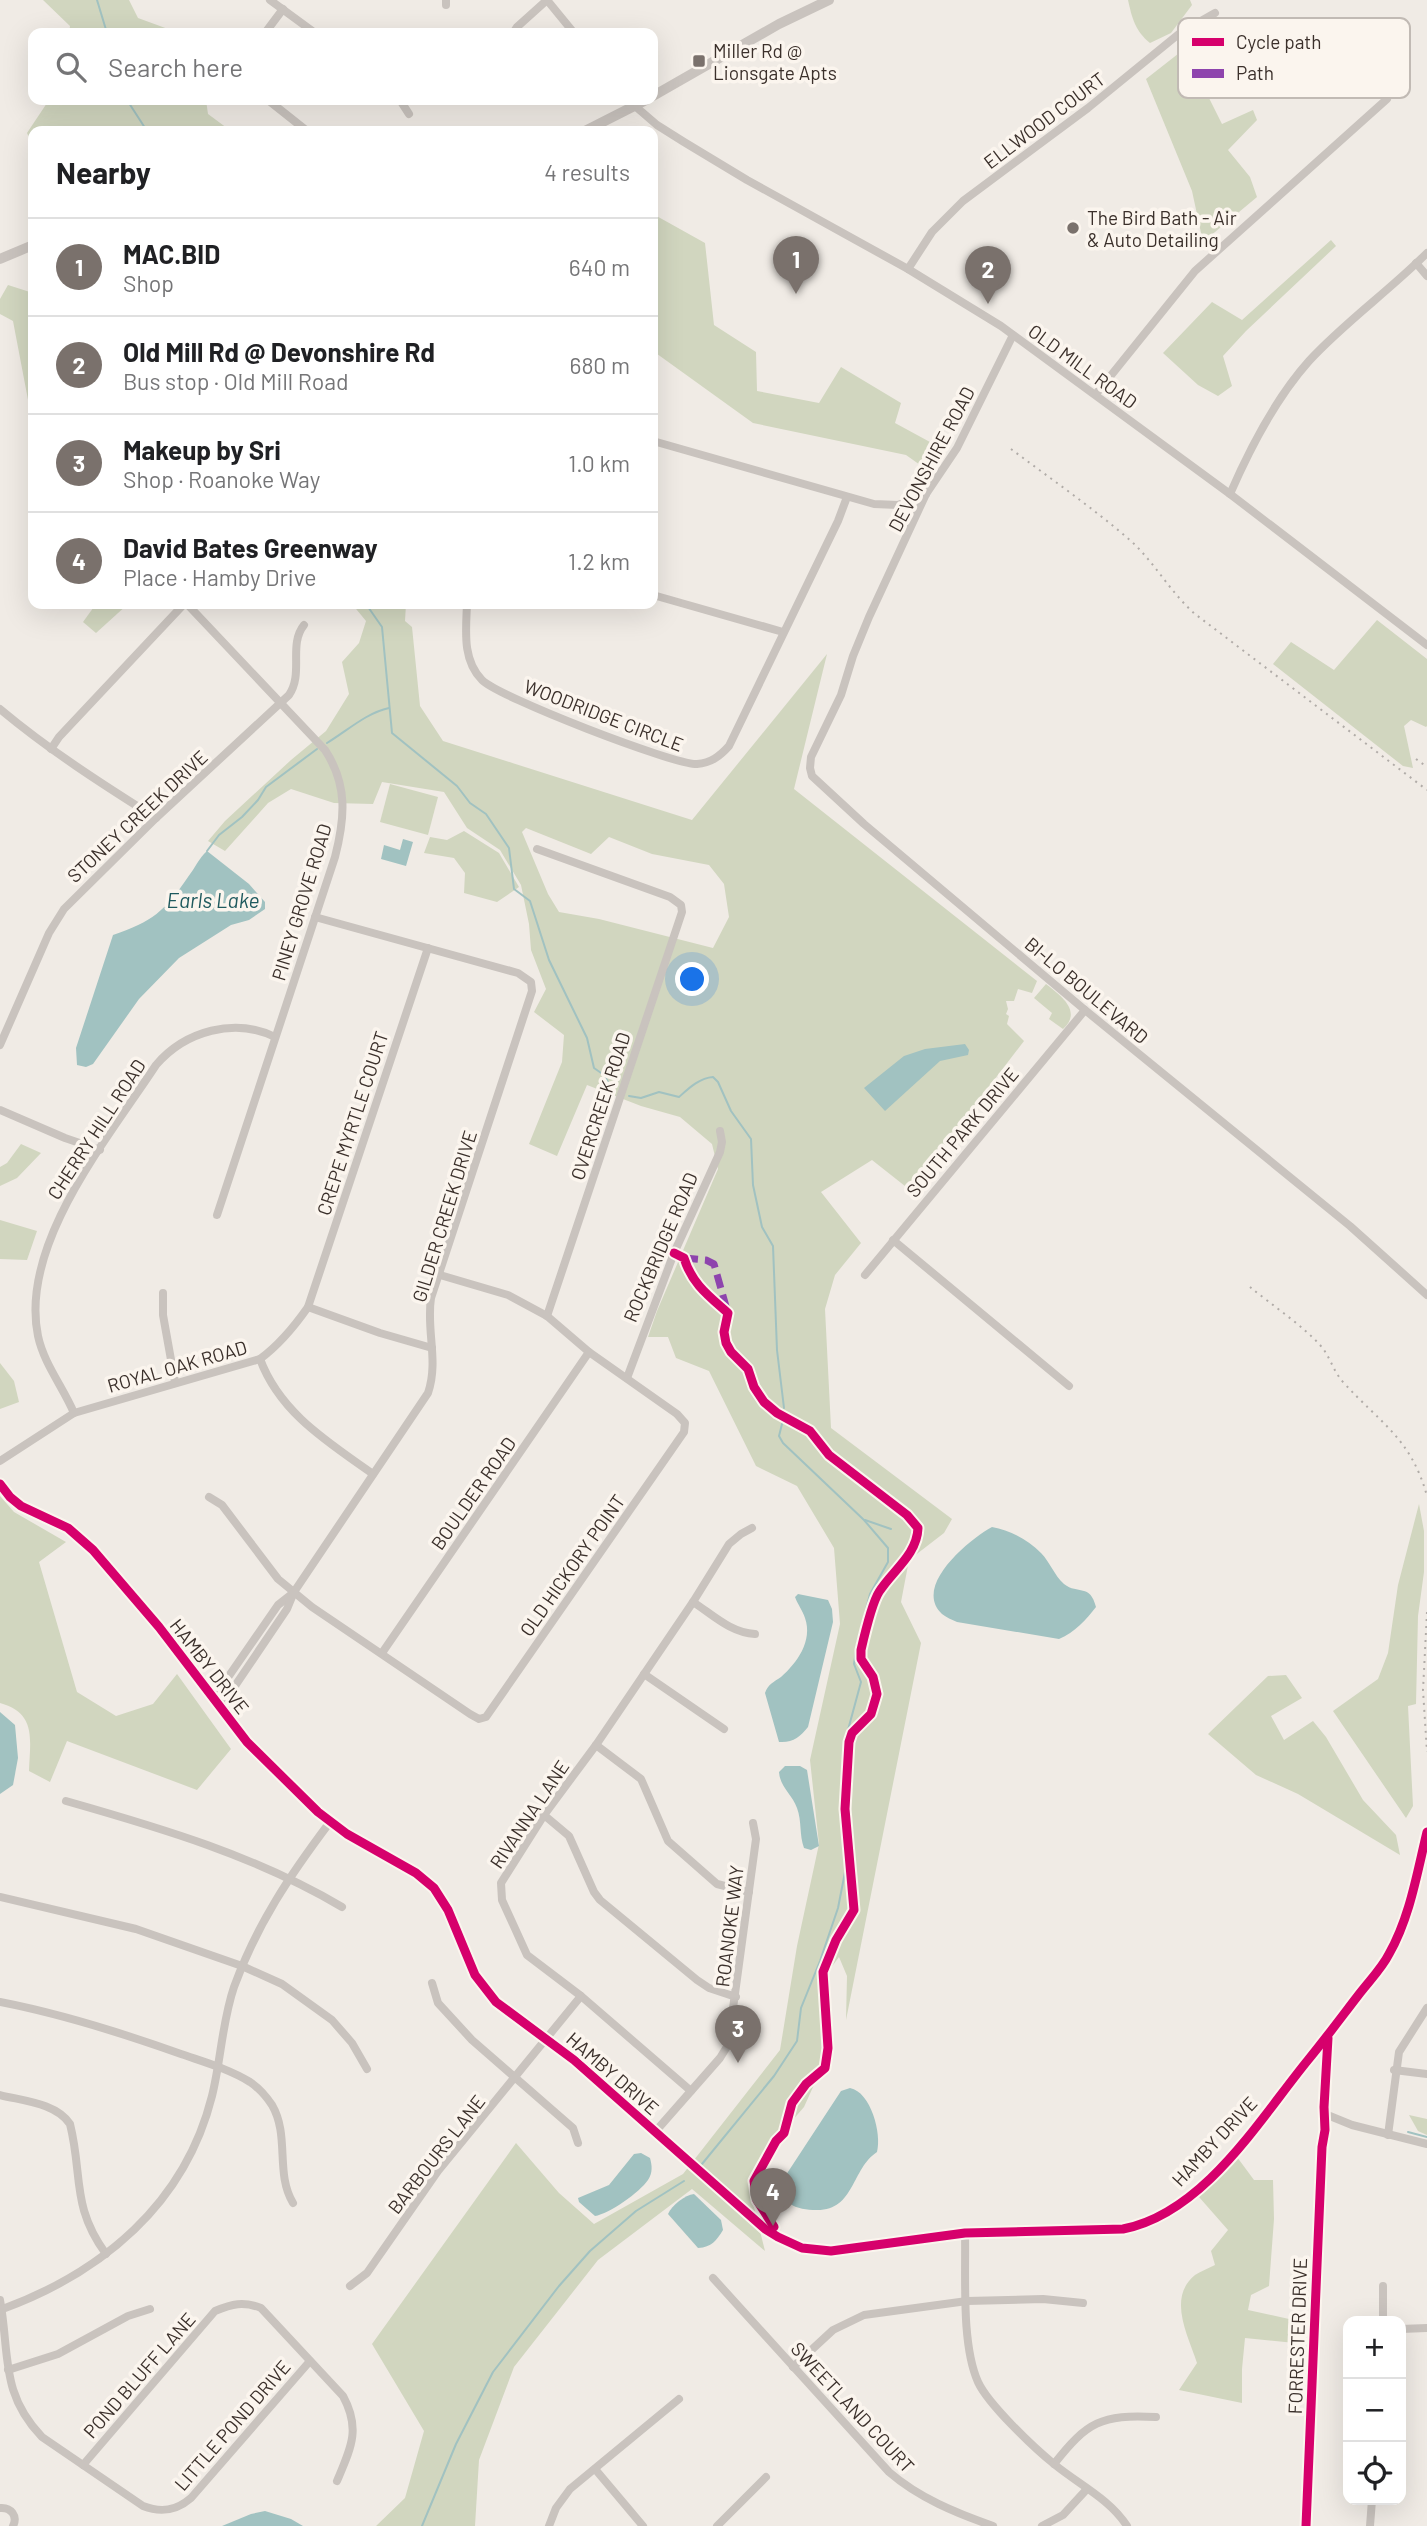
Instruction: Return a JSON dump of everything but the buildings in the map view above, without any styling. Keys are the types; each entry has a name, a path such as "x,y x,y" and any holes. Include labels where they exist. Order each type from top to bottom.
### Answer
{"street":[{"path":"270,0 309,28"},
{"path":"516,28 547,0 570,28"},
{"path":"658,93 779,24 830,0"},
{"path":"269,28 283,9"},
{"name":"ELLWOOD COURT","path":"1206,18 1215,13"},
{"name":"ELLWOOD COURT","path":"908,269 932,232 963,201 1088,108 1178,35"},
{"path":"1096,394 1195,271 1387,99"},
{"path":"274,105 301,126"},
{"path":"403,105 409,114"},
{"path":"593,126 628,105"},
{"name":"OLD MILL ROAD","path":"633,105 658,126"},
{"name":"OLD MILL ROAD","path":"658,126 747,180 908,269 1013,335 1230,494 1427,645"},
{"path":"0,259 28,247"},
{"path":"1230,494 1263,428 1299,373 1348,324 1427,253"},
{"path":"1416,264 1427,276"},
{"name":"DEVONSHIRE ROAD","path":"847,676 857,643 926,494 961,440 1013,335"},
{"path":"658,443 847,497 889,506 926,494"},
{"name":"WOODRIDGE CIRCLE","path":"467,609 468,654 477,674 490,687 581,726 693,764 709,762 729,746 838,521 847,497"},
{"path":"658,596 783,632"},
{"path":"51,749 181,609"},
{"name":"PINEY GROVE ROAD","path":"191,609 325,750 339,776 343,794 341,833 217,1215"},
{"name":"STONEY CREEK DRIVE","path":"0,1045 57,918 73,898 156,818 282,704 295,683 296,639 304,625"},
{"name":"BI-LO BOULEVARD","path":"847,676 811,757 810,768 814,779 1085,1010 1350,1226 1427,1295"},
{"path":"0,725 4,712 36,739 156,818"},
{"name":"OVERCREEK ROAD","path":"537,849 670,897 681,905 680,917 547,1316"},
{"path":"315,917 428,948"},
{"name":"GILDER CREEK DRIVE","path":"216,1703 287,1609 294,1592 428,1393 434,1371 430,1306 533,991 531,982 518,973 428,948"},
{"name":"CREPE MYRTLE COURT","path":"308,1307 428,948"},
{"name":"SOUTH PARK DRIVE","path":"864,1275 1085,1010"},
{"name":"CHERRY HILL ROAD","path":"74,1413 41,1348 36,1324 36,1301 43,1264 66,1202 156,1065 180,1043 203,1032 232,1028 262,1031 275,1037"},
{"path":"0,1110 100,1150"},
{"name":"ROCKBRIDGE ROAD","path":"627,1378 674,1252 720,1152 720,1131"},
{"path":"893,1240 1069,1386"},
{"path":"440,1275 508,1295 547,1316 589,1352 627,1378"},
{"path":"163,1293 163,1315 175,1382"},
{"path":"308,1307 432,1348"},
{"name":"ROYAL OAK ROAD","path":"0,1461 74,1413 260,1359 275,1348 308,1307"},
{"name":"BOULDER ROAD","path":"382,1653 589,1352"},
{"path":"260,1359 265,1373 299,1420 373,1474"},
{"name":"OLD HICKORY POINT","path":"382,1653 470,1714 482,1719 486,1717 685,1427 682,1418 627,1378"},
{"name":"HAMBY DRIVE","path":"0,1484 21,1506 68,1528 93,1550 159,1627 247,1742 330,1822 416,1873 434,1888 448,1910 471,1966 485,1990 508,2012 574,2060 765,2229 802,2248 817,2251 844,2250 965,2233 1099,2231 1135,2227 1159,2217 1186,2199 1219,2168 1328,2038"},
{"path":"209,1497 222,1505 278,1580 382,1653"},
{"name":"RIVANNA LANE","path":"691,2091 581,1996 527,1955 502,1900 501,1883 544,1815 596,1745 693,1602 729,1544 752,1528"},
{"path":"693,1602 743,1634 755,1634"},
{"path":"644,1674 724,1729"},
{"path":"596,1745 641,1779 668,1841 717,1884 749,1892"},
{"path":"66,1801 156,1826 265,1866 342,1907"},
{"path":"544,1815 569,1836 593,1892 600,1900 697,1980 709,1988 736,1997"},
{"path":"1,2306 44,2293 106,2254 148,2217 176,2183 204,2125 218,2067 226,2014 242,1966 265,1916 330,1822"},
{"name":"ROANOKE WAY","path":"655,2132 725,2051 736,1997 756,1839 753,1823"},
{"path":"1328,2038 1388,1957 1396,1941 1409,1904 1427,1832"},
{"path":"0,1897 136,1929 242,1966 282,1984 332,2020 352,2043 368,2069"},
{"path":"432,1983 438,2003 472,2040 573,2128 578,2143"},
{"name":"BARBOURS LANE","path":"349,2286 368,2273 438,2171 581,1996"},
{"path":"0,2002 81,2021 218,2067 251,2083 262,2092 276,2113 281,2127 283,2182 293,2203"},
{"path":"1388,2135 1394,2070 1399,2052 1427,2008"},
{"name":"FORRESTER DRIVE","path":"1322,2147 1328,2038"},
{"path":"1394,2070 1427,2074"},
{"path":"0,2095 65,2115 74,2140 77,2183 85,2216 106,2254"},
{"path":"1325,2111 1335,2120 1427,2144"},
{"name":"FORRESTER DRIVE","path":"1307,2526 1321,2115 1325,2111"},
{"path":"1325,2130 1352,2125"},
{"path":"965,2233 971,2359 979,2383 992,2404 1054,2464 1115,2510 1127,2526"},
{"name":"SWEETLAND COURT","path":"713,2277 902,2484 932,2501 993,2526"},
{"path":"1383,2286 1383,2316"},
{"path":"793,2367 833,2330 864,2315 967,2301 1043,2298 1083,2303"},
{"name":"POND BLUFF LANE","path":"83,2465 215,2311 232,2304 247,2303 261,2308 342,2396 352,2417 353,2439 337,2481"},
{"name":"LITTLE POND DRIVE","path":"1,2306 8,2370 16,2403 30,2424 42,2437 143,2506 163,2511 176,2508 191,2498 310,2361"},
{"path":"8,2370 58,2354 128,2316 150,2309"},
{"path":"1406,2329 1427,2328"},
{"path":"550,2526 555,2508 562,2499 679,2399"},
{"path":"1054,2464 1071,2442 1091,2425 1119,2417 1156,2417"},
{"path":"595,2469 643,2526"},
{"path":"717,2526 766,2477"},
{"path":"1042,2526 1063,2515 1087,2489"},
{"path":"1370,2526 1372,2505"},
{"path":"0,2508 7,2508 13,2513 17,2525"}],"green space":[{"path":"43,0 129,0 138,18 165,28 70,28"},
{"path":"1128,0 1190,0 1192,5 1182,18 1178,18 1178,24 1171,33 1150,43 1141,34"},
{"path":"1178,54 1178,98 1209,98 1222,124 1253,110 1257,120 1228,150 1250,177 1257,197 1203,242 1192,191 1146,79"},
{"path":"46,105 207,105 208,114 224,126 32,126"},
{"path":"658,217 705,243 714,325 756,352 757,391 819,403 841,367 901,403 895,423 941,448 930,472 906,455 753,423 658,355"},
{"path":"1331,240 1336,246 1223,356 1232,386 1218,396 1198,385 1163,353 1212,302 1242,320"},
{"path":"8,285 28,291 28,400 13,321 0,314 0,299"},
{"path":"92,609 122,609 96,633 83,622"},
{"path":"356,609 406,609 405,621 412,627 420,706 443,741 692,820 827,654 794,789 1037,981 1032,993 1018,989 1014,1001 1006,1001 1006,1014 1009,1016 1007,1024 1024,1041 910,1190 872,1160 821,1192 861,1243 835,1275 825,1309 831,1428 952,1519 944,1533 909,1560 901,1602 921,1643 846,2020 847,1976 839,1957 827,1973 827,2056 804,2107 761,2157 751,2195 765,2251 692,2189 598,2260 514,2367 479,2460 475,2526 376,2526 405,2498 424,2431 372,2344 516,2143 559,2193 594,2224 683,2174 780,2050 797,1946 819,1844 810,1760 840,1624 834,1548 797,1486 756,1466 709,1371 676,1358 668,1337 648,1337 718,1169 712,1144 680,1117 641,1106 587,1085 557,1156 529,1144 562,1062 564,1035 534,1012 546,989 531,950 521,885 500,850 467,828 444,792 382,782 373,804 334,803 291,789 268,803 225,851 208,841 225,821 326,731 349,694 342,662 359,643 366,621","holes":["526,828 591,854 609,837 652,854 709,865 724,884 729,917 713,948 599,919 559,912 548,894 522,832"]},
{"path":"1377,620 1427,659 1427,726 1411,720 1404,726 1413,768 1403,766 1273,664 1291,642 1334,670"},
{"path":"390,784 438,797 428,835 380,822"},
{"path":"464,831 499,853 519,887 497,902 464,893 465,873 454,858 424,853 430,837 447,840"},
{"path":"1046,984 1063,998 1070,1010 1069,1022 1063,1029 1049,1019 1052,1013 1034,998"},
{"path":"21,1144 41,1153 17,1178 0,1186 0,1167 7,1163"},
{"path":"0,1220 37,1231 27,1260 0,1259"},
{"path":"0,1363 14,1381 19,1402 0,1409"},
{"path":"0,1496 14,1512 66,1542 39,1562 77,1692 116,1716 153,1704 177,1674 231,1749 197,1790 67,1741 50,1782 29,1771 30,1738 26,1721 20,1713 0,1703"},
{"path":"1419,1504 1424,1531 1424,1572 1418,1616 1416,1704 1408,1706 1413,1806 1406,1818 1333,1711 1378,1679 1388,1653 1398,1585"},
{"path":"1286,1675 1302,1698 1271,1716 1284,1740 1313,1721 1326,1737 1363,1800 1396,1835 1400,1855 1298,1794 1256,1775 1208,1734 1268,1676"},
{"path":"1409,2115 1427,2119 1427,2135 1418,2131"},
{"path":"1237,2157 1254,2180 1273,2180 1274,2219 1269,2286 1251,2295 1248,2310 1298,2321 1295,2343 1245,2338 1242,2403 1179,2390 1197,2363 1182,2317 1182,2295 1195,2275 1215,2265 1211,2251 1228,2230 1199,2197"}],"water":[{"path":"403,839 413,842 406,866 381,859 384,845 400,850"},
{"name":"Earls Lake","path":"207,851 249,884 265,902 265,909 249,920 231,925 179,958 139,999 93,1064 86,1067 77,1065 76,1048 113,935 148,920 164,907"},
{"path":"965,1044 969,1050 968,1055 940,1061 885,1111 864,1088 904,1056 925,1049"},
{"path":"992,1527 1012,1533 1030,1544 1044,1557 1064,1584 1090,1595 1096,1607 1084,1621 1059,1639 957,1622 942,1614 935,1603 934,1590 939,1577 959,1552"},
{"path":"798,1594 828,1600 833,1622 808,1727 796,1739 779,1742 765,1693 770,1685 793,1665 805,1643 807,1627 795,1597"},
{"path":"0,1712 15,1725 18,1758 13,1785 0,1794"},
{"path":"785,1766 800,1766 807,1770 819,1846 811,1850 804,1848 797,1808 780,1777 779,1772"},
{"path":"850,2088 864,2097 869,2105 878,2135 877,2152 862,2168 846,2197 838,2204 816,2210 795,2207 783,2195 784,2178 841,2091"},
{"path":"641,2153 650,2158 650,2177 631,2196 616,2207 595,2216 579,2202 578,2198 609,2185 634,2154"},
{"path":"694,2194 721,2220 723,2230 713,2243 698,2248 668,2214 679,2201"},
{"path":"265,2511 291,2519 303,2526 222,2526 251,2514"}],"waterway":[{"path":"97,0 105,28"},
{"path":"130,105 144,126"},
{"path":"369,609 382,627 392,733 457,786 470,803 486,814 509,848 514,889 530,901 549,960 587,1038 594,1068 604,1075 612,1089"},
{"path":"327,743 365,718 389,708"},
{"path":"207,851 219,835 258,800 266,787 317,749"},
{"path":"629,1096 641,1098 659,1092 679,1097 698,1082 713,1077 731,1111 751,1139 753,1185 762,1227 773,1246 777,1350 784,1408"},
{"path":"702,2164 774,2076 797,2041 801,2008 838,1908 846,1867 840,1810 845,1741 861,1682 854,1664 870,1594 888,1562 888,1548 864,1520 783,1443 779,1436 782,1424"},
{"path":"865,1520 891,1529"},
{"path":"1408,2132 1427,2137"},
{"path":"422,2526 456,2444 493,2372 559,2286 590,2251 636,2211 684,2181"}],"railway":[{"path":"1011,449 1131,541 1195,614 1427,790"},
{"path":"1416,759 1427,767"},
{"path":"1250,1287 1320,1345 1343,1382 1403,1445 1412,1459 1427,1496"},
{"path":"1427,1612 1423,1690 1427,1752"}],"marked path":[{"path":"684,1258 706,1260 714,1264 727,1310"}],"cycle path":[{"path":"674,1253 684,1258 696,1282 728,1313 724,1332 726,1343 748,1369 754,1387 764,1402 777,1413 810,1431 829,1455 907,1515 918,1528 917,1538 909,1555 876,1597 861,1650 861,1659 873,1677 877,1694 871,1714 852,1733 849,1742 845,1809 854,1910 836,1940 823,1972 828,2048 825,2068 806,2084 792,2103 784,2133 776,2141 754,2181 757,2200 774,2227"},
{"path":"0,1484 21,1506 68,1528 93,1550 159,1627 247,1742 318,1812 347,1834 416,1873 434,1888 448,1910 475,1975 496,2002 574,2060 765,2229 802,2248 831,2251 965,2233 1123,2229 1152,2220 1179,2204 1228,2161 1383,1964 1408,1910 1427,1832"},
{"path":"1306,2526 1328,2038"}],"place":[{"name":"Miller Rd @ Lionsgate Apts","path":"699,61"},
{"name":"The Bird Bath - Air & Auto Detailing","path":"1073,228"},
{"name":"MAC.BID","path":"796,294"},
{"name":"Old Mill Rd @ Devonshire Rd","path":"988,304"},
{"name":"Makeup by Sri","path":"738,2063"},
{"name":"David Bates Greenway","path":"773,2226"}]}
